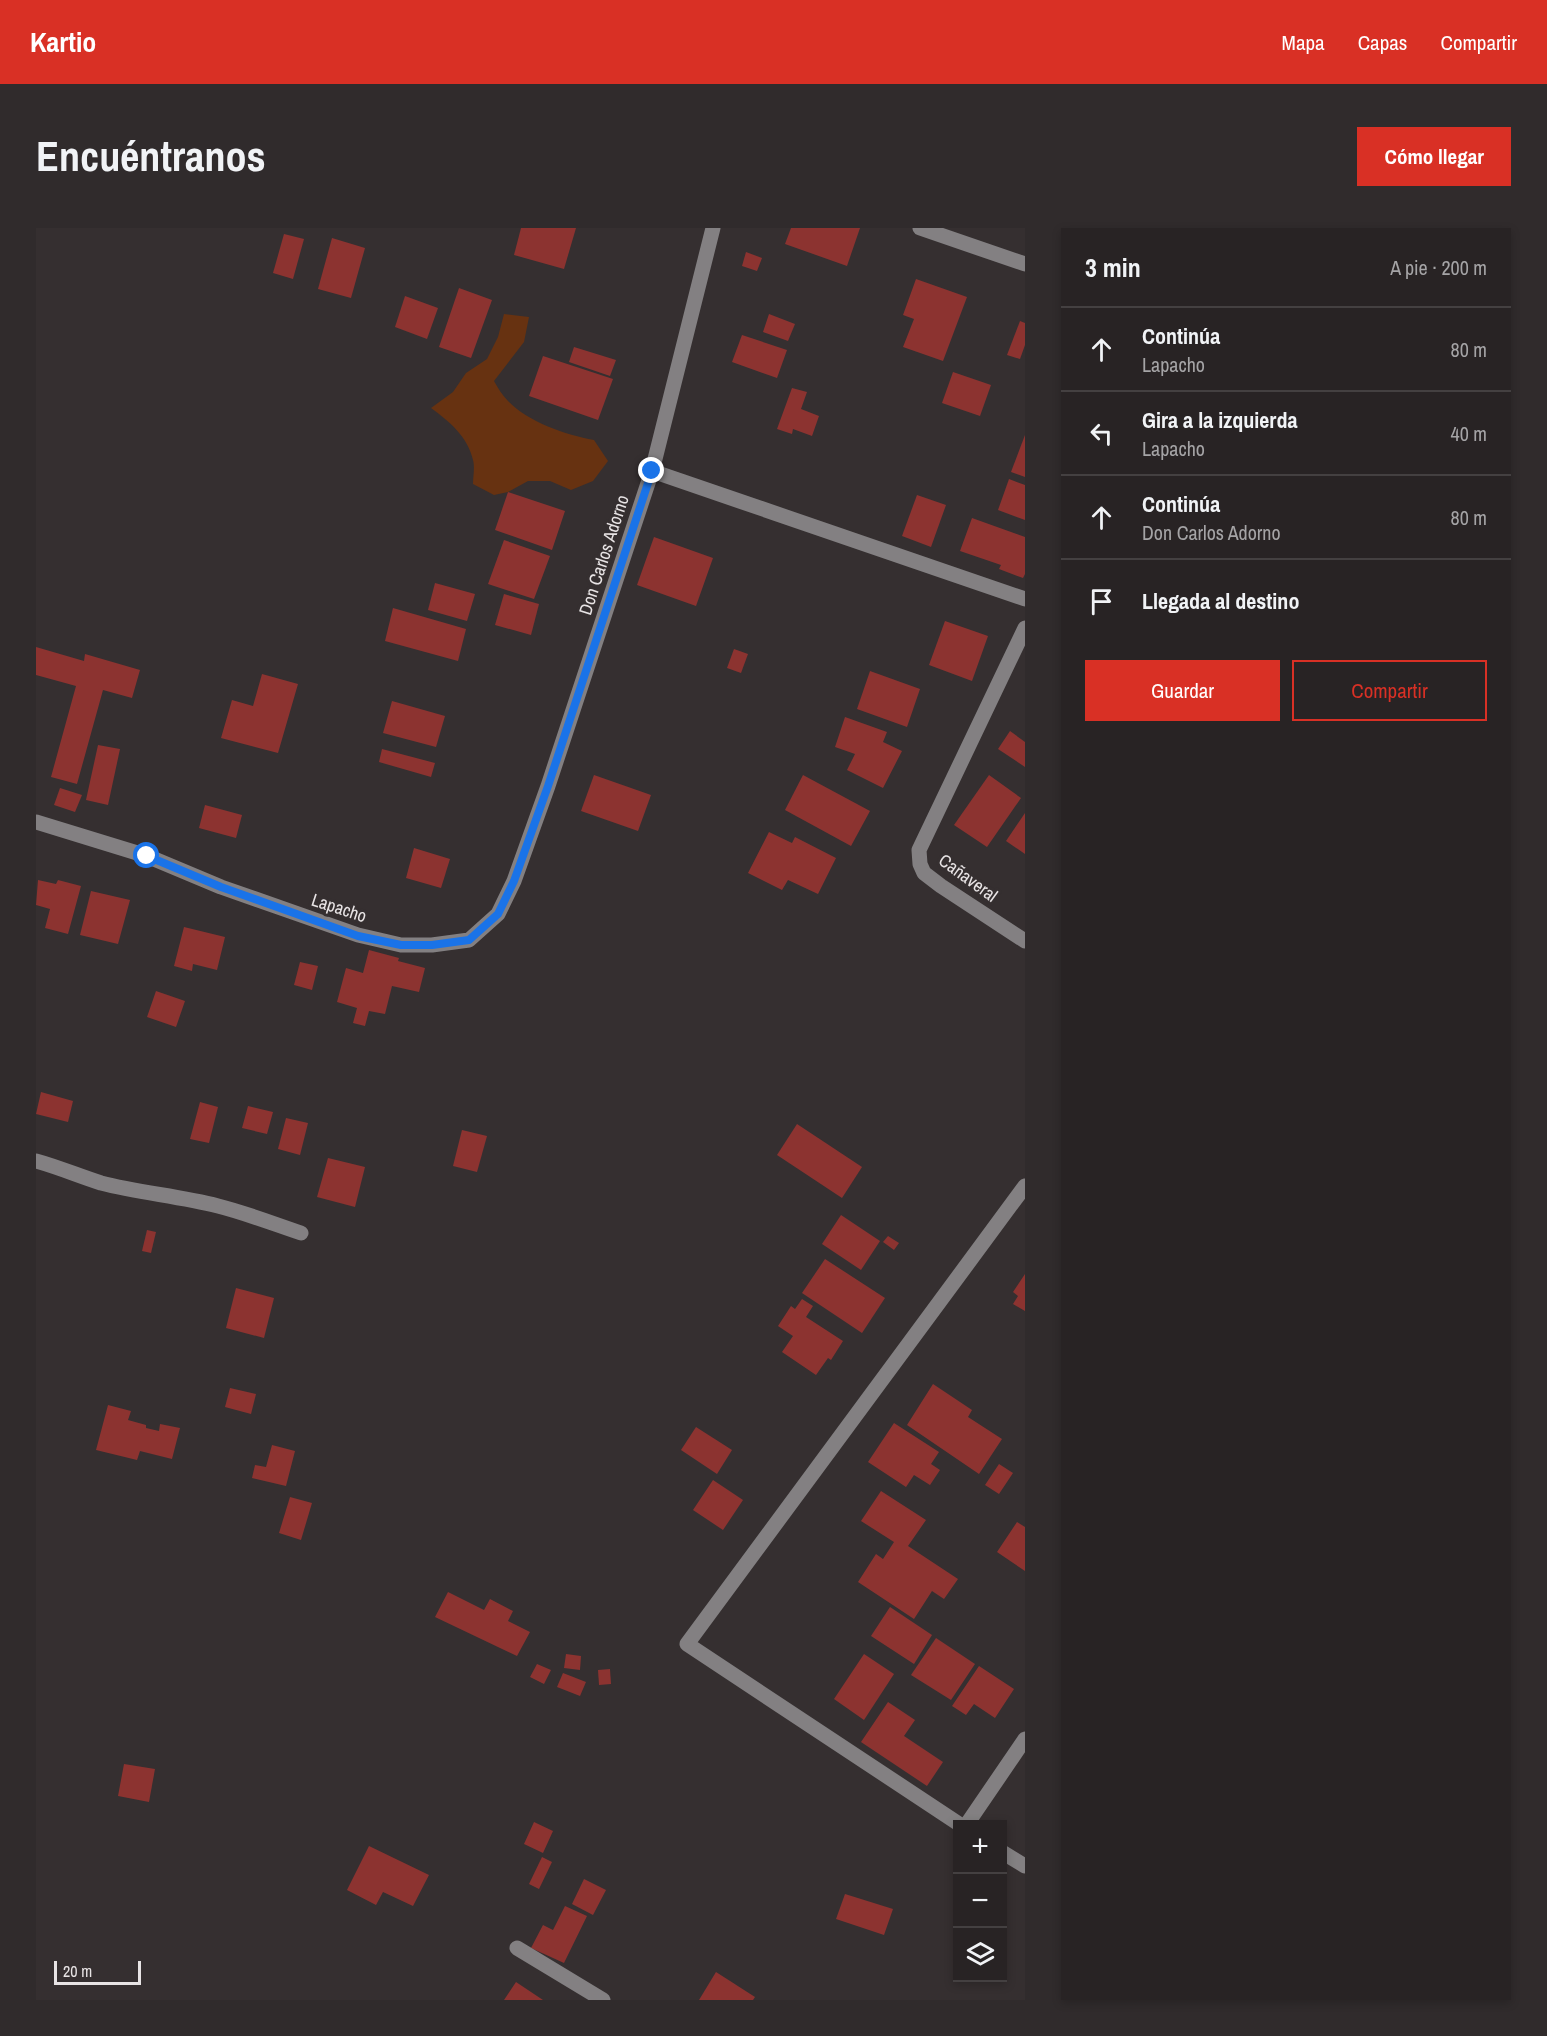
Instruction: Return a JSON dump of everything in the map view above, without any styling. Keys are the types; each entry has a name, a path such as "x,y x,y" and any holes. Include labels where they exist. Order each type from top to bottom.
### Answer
{"street":[{"name":"Don Carlos Adorno","path":"548,786 652,471 713,228"},
{"path":"920,228 1025,264"},
{"path":"652,471 1025,598"},
{"name":"Cañaveral","path":"1025,628 919,850 920,864 924,873 1025,941"},
{"name":"Lapacho","path":"36,822 147,856 221,887 358,936 401,945 432,945 469,940 498,914 514,881 548,786"},
{"path":"36,1161 127,1189 220,1206 301,1233"},
{"path":"953,1820 687,1644 1025,1186"},
{"path":"970,1820 1025,1739"},
{"path":"1007,1855 1025,1866"},
{"path":"517,1948 603,2000"}],"shaded area":[{"path":"504,314 529,317 524,342 494,381 506,399 526,415 560,431 594,440 608,461 593,481 571,490 550,481 528,481 508,492 494,495 473,484 474,463 467,444 451,424 431,408 453,392 466,373 487,359 498,337"}],"building":[{"path":"521,228 576,228 564,269 514,255"},
{"path":"791,228 860,228 847,266 785,244"},
{"path":"284,234 304,239 293,279 273,273"},
{"path":"332,238 365,248 351,298 318,289"},
{"path":"746,252 762,258 757,271 742,266"},
{"path":"916,279 967,297 943,361 903,347 914,319 903,315"},
{"path":"459,288 492,300 471,358 439,347"},
{"path":"405,296 438,308 427,339 395,327"},
{"path":"769,314 795,324 788,341 763,332"},
{"path":"1020,321 1025,323 1025,345 1020,359 1007,355"},
{"path":"742,335 787,350 777,378 732,362"},
{"path":"574,347 616,360 610,376 569,362"},
{"path":"543,356 613,379 598,420 529,396"},
{"path":"953,372 991,385 980,416 942,403"},
{"path":"792,388 807,392 801,409 819,416 812,436 793,429 792,434 777,429"},
{"path":"1025,435 1025,477 1011,472"},
{"path":"1009,479 1025,485 1025,520 998,510"},
{"path":"508,492 565,511 552,550 495,530"},
{"path":"917,495 946,505 931,547 902,536"},
{"path":"972,518 1025,537 1025,574 1023,578 999,569 1001,565 960,551"},
{"path":"654,537 713,558 696,606 637,585"},
{"path":"504,540 550,556 534,599 488,584"},
{"path":"435,583 475,594 467,621 428,610"},
{"path":"504,594 539,604 531,635 495,625"},
{"path":"393,608 466,629 458,661 385,641"},
{"path":"945,621 988,636 972,681 929,665"},
{"path":"36,647 84,661 85,654 140,670 132,698 103,690 77,784 51,777 76,686 36,675"},
{"path":"734,649 748,654 741,673 727,668"},
{"path":"870,671 920,689 907,727 857,709"},
{"path":"262,674 298,684 278,753 221,738 232,700 253,706"},
{"path":"392,701 445,716 436,747 383,733"},
{"path":"845,717 887,732 883,742 902,751 883,788 847,770 855,754 835,747"},
{"path":"1010,731 1025,742 1025,767 998,749"},
{"path":"98,745 120,749 108,805 86,800"},
{"path":"382,749 435,763 431,777 379,762"},
{"path":"594,775 651,795 638,831 581,811"},
{"path":"803,775 870,811 851,846 785,810"},
{"path":"989,775 1021,798 987,847 954,825"},
{"path":"60,788 82,795 75,812 54,805"},
{"path":"205,805 242,815 236,838 199,828"},
{"path":"1025,813 1025,854 1006,841"},
{"path":"769,832 792,843 795,837 836,858 818,894 788,880 782,890 748,873"},
{"path":"414,848 450,859 441,888 406,878"},
{"path":"38,880 56,884 58,880 81,886 68,934 45,928 50,909 36,905"},
{"path":"91,891 130,900 118,944 80,935"},
{"path":"184,927 225,937 217,970 193,964 192,971 174,966"},
{"path":"369,950 425,968 419,992 392,986 385,1014 369,1011 365,1026 353,1023 357,1008 337,1002 346,968 363,973"},
{"path":"300,962 318,966 312,990 294,985"},
{"path":"156,991 185,1001 176,1027 147,1017"},
{"path":"41,1092 73,1101 68,1122 36,1114"},
{"path":"200,1102 218,1107 209,1143 190,1139"},
{"path":"248,1106 273,1112 267,1134 242,1128"},
{"path":"286,1118 308,1123 300,1155 278,1149"},
{"path":"797,1124 862,1167 842,1198 777,1155"},
{"path":"462,1130 487,1136 477,1172 453,1166"},
{"path":"328,1158 365,1167 355,1207 317,1197"},
{"path":"841,1215 880,1241 861,1270 822,1244"},
{"path":"147,1230 156,1232 151,1253 142,1251"},
{"path":"888,1236 899,1243 894,1250 883,1242"},
{"path":"825,1259 885,1298 862,1333 802,1293"},
{"path":"1025,1274 1025,1311 1013,1304 1018,1296 1013,1292"},
{"path":"236,1288 274,1298 264,1338 226,1328"},
{"path":"802,1299 813,1306 806,1317 843,1341 831,1360 828,1358 816,1375 782,1352 793,1336 778,1326 791,1306 795,1309"},
{"path":"933,1384 972,1410 968,1417 1002,1439 979,1474 907,1425"},
{"path":"230,1388 256,1394 251,1414 225,1407"},
{"path":"108,1405 131,1411 128,1420 146,1425 146,1428 159,1431 160,1424 180,1428 172,1459 140,1451 137,1460 96,1450"},
{"path":"894,1423 939,1452 931,1464 940,1470 930,1485 914,1475 906,1487 868,1462"},
{"path":"696,1427 732,1450 717,1474 681,1450"},
{"path":"272,1445 295,1451 286,1486 252,1478 255,1465 266,1467"},
{"path":"999,1464 1013,1473 999,1494 985,1485"},
{"path":"713,1480 743,1500 723,1530 693,1510"},
{"path":"881,1491 926,1520 908,1546 958,1579 944,1599 932,1591 914,1619 858,1582 876,1554 883,1559 894,1542 861,1521"},
{"path":"290,1497 312,1503 301,1540 279,1533"},
{"path":"1017,1522 1025,1527 1025,1571 997,1552"},
{"path":"448,1592 484,1610 490,1599 513,1611 508,1621 530,1632 517,1656 435,1617"},
{"path":"890,1607 932,1635 914,1664 871,1636"},
{"path":"936,1638 975,1664 951,1700 911,1675"},
{"path":"566,1654 581,1656 580,1670 564,1668"},
{"path":"864,1654 894,1674 864,1720 834,1699"},
{"path":"537,1664 551,1670 544,1684 530,1677"},
{"path":"979,1666 1014,1689 995,1718 974,1704 966,1715 952,1706"},
{"path":"610,1669 611,1684 599,1685 598,1670"},
{"path":"563,1673 586,1682 580,1696 557,1687"},
{"path":"888,1702 915,1720 904,1736 943,1762 927,1786 861,1742"},
{"path":"124,1764 155,1769 149,1802 118,1796"},
{"path":"534,1822 553,1831 543,1853 524,1844"},
{"path":"369,1846 429,1875 413,1906 383,1892 376,1905 347,1890"},
{"path":"542,1857 552,1862 539,1889 529,1884"},
{"path":"584,1879 606,1890 593,1915 572,1904"},
{"path":"845,1894 893,1909 884,1935 836,1919"},
{"path":"565,1906 587,1916 564,1963 531,1948 543,1925 553,1930"},
{"path":"716,1972 755,1997 753,2000 699,2000"},
{"path":"516,1982 543,2000 504,2000"}],"route":[{"path":"147,856 221,887 358,936 401,945 432,945 469,940 498,914 514,881 548,786 652,471"}]}
